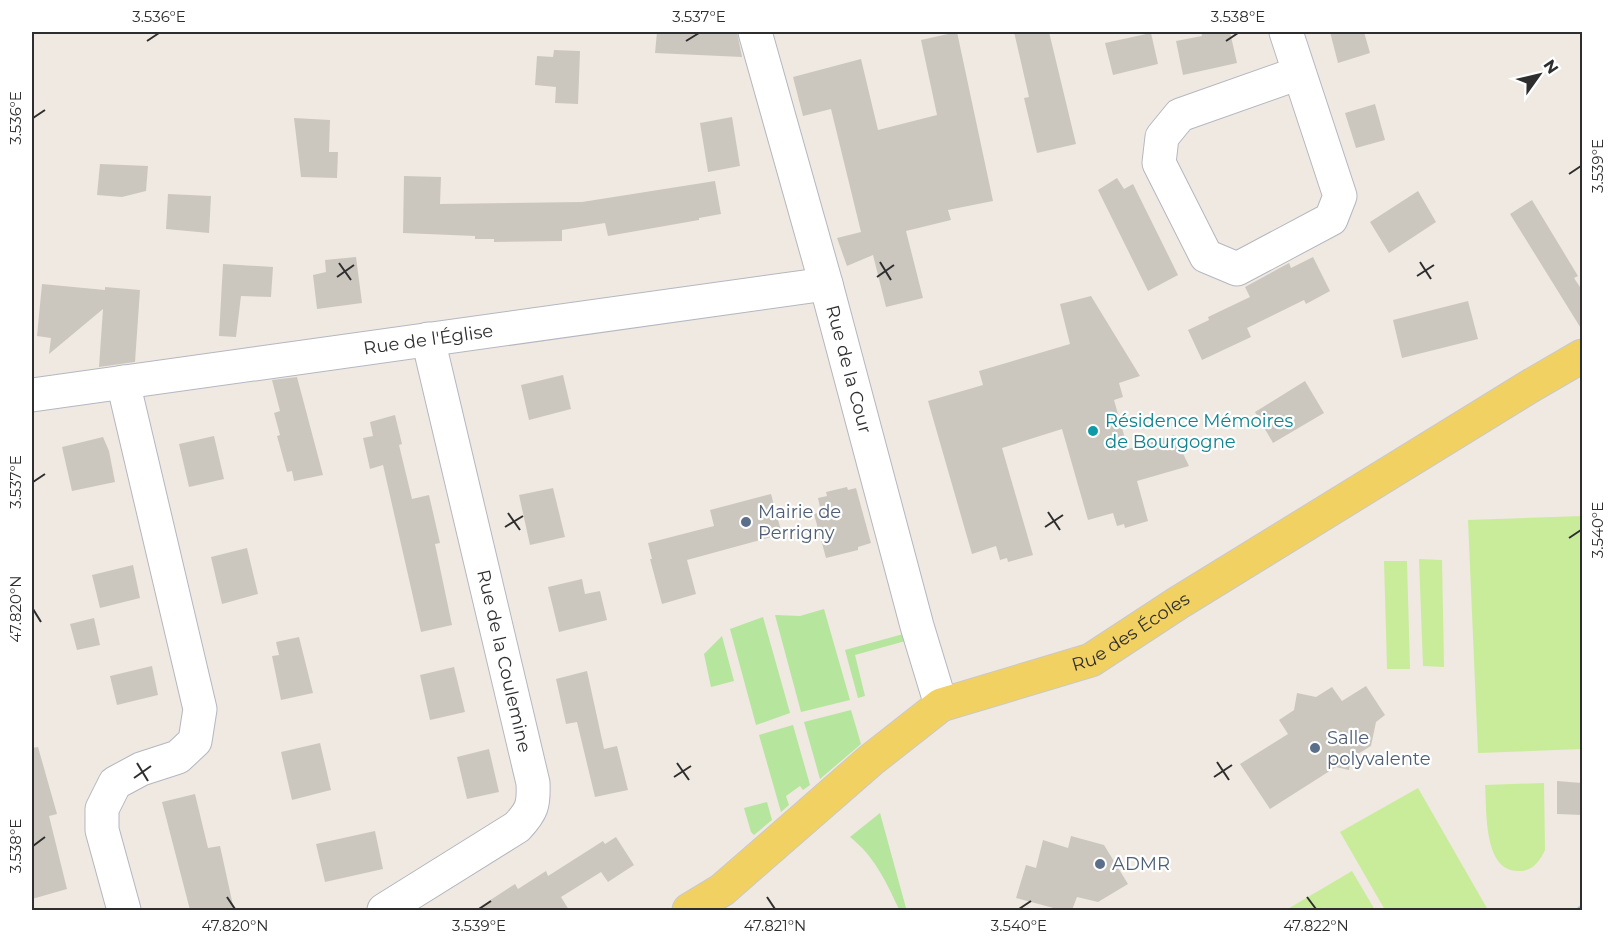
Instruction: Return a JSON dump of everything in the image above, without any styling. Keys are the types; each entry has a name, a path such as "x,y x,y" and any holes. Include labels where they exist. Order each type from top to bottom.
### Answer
{"main road":[{"name":"Rue des Écoles","path":"689,910 722,890 871,760 941,705 1091,660 1178,603 1582,356"}],"street":[{"name":"Rue de la Cour","path":"755,32 826,284 917,626 941,705"},
{"path":"1286,32 1340,196 1331,219 1237,269 1206,256 1159,163 1162,137 1180,115 1299,73"},
{"name":"Rue de l'Église","path":"32,395 826,284"},
{"name":"Rue de la Coulemine","path":"384,910 517,827 528,815 534,802 533,783 428,339"},
{"path":"123,382 200,709 195,741 178,757 141,769 115,783 102,809 102,830 123,910"}],"green space":[{"path":"1582,516 1582,749 1478,753 1468,520"},
{"path":"1419,559 1442,560 1444,667 1423,666"},
{"path":"1384,561 1407,561 1410,669 1387,669"},
{"path":"824,609 850,700 801,712 775,615 800,616"},
{"path":"763,617 790,713 756,725 730,629"},
{"path":"907,633 909,640 855,655 865,696 858,698 845,650"},
{"path":"722,636 734,681 711,687 704,654"},
{"path":"851,710 861,744 820,779 804,722"},
{"path":"793,725 810,785 803,790 800,786 786,796 789,805 781,812 759,735"},
{"path":"1544,783 1545,850 1538,862 1527,870 1518,871 1507,868 1498,861 1489,837 1485,785"},
{"path":"1418,788 1488,910 1385,910 1340,832"},
{"path":"767,802 772,820 754,835 744,808"},
{"path":"880,813 906,908 899,909 873,861 850,837"},
{"path":"1352,871 1375,910 1286,910"}],"building":[{"path":"657,32 737,32 742,57 655,53"},
{"path":"957,32 993,201 948,210 951,220 906,231 923,298 886,307 873,255 847,266 837,238 861,232 831,109 803,116 793,77 861,59 878,130 937,115 921,40"},
{"path":"1014,32 1049,32 1076,144 1037,153 1024,98 1029,97"},
{"path":"1201,32 1230,32 1237,63 1183,75 1176,41 1202,36"},
{"path":"1330,32 1364,32 1370,53 1338,63"},
{"path":"1151,33 1158,64 1113,75 1105,43"},
{"path":"554,50 580,51 578,104 555,103 556,87 535,85 537,56 553,57"},
{"path":"1375,104 1385,140 1356,148 1345,113"},
{"path":"732,117 740,166 708,172 700,123"},
{"path":"294,118 330,120 329,152 338,152 337,178 301,177"},
{"path":"100,164 148,166 146,191 122,197 97,195"},
{"path":"404,176 441,177 440,204 582,202 715,181 721,214 608,236 605,223 562,230 562,241 494,242 494,239 475,239 475,236 403,233"},
{"path":"1117,178 1124,189 1133,184 1178,275 1148,291 1098,190"},
{"path":"1418,191 1436,222 1389,253 1370,222"},
{"path":"168,194 211,196 209,233 166,229"},
{"path":"1532,200 1578,276 1574,278 1582,290 1582,330 1510,214"},
{"path":"356,257 362,303 317,309 313,275 326,272 325,260"},
{"path":"1313,257 1330,291 1306,304 1304,300 1247,328 1251,337 1202,360 1188,330 1209,320 1208,317 1250,297 1245,287 1289,263 1291,268"},
{"path":"223,264 273,267 271,297 241,296 236,337 219,336"},
{"path":"42,284 105,290 105,287 140,290 135,362 99,367 103,309 49,354 51,338 37,336"},
{"name":"Résidence Mémoires de Bourgogne","path":"1091,296 1140,376 1119,383 1123,397 1114,400 1128,449 1174,435 1189,466 1137,481 1148,521 1125,528 1124,524 1117,526 1113,513 1088,520 1062,429 1002,448 1033,555 1008,562 1007,558 1000,560 996,546 972,554 928,401 983,385 979,371 1070,344 1060,304"},
{"path":"1468,301 1478,339 1402,358 1393,320"},
{"path":"563,375 571,409 529,420 521,385"},
{"path":"297,377 323,475 294,481 292,471 287,472 277,436 280,435 274,413 280,411 272,380"},
{"path":"1305,381 1324,413 1273,443 1255,412"},
{"path":"395,415 402,444 399,445 412,499 429,495 440,543 435,544 452,625 421,632 383,465 370,469 363,438 373,436 370,422"},
{"path":"214,436 224,479 189,487 179,444"},
{"path":"103,437 109,451 115,482 72,491 62,447"},
{"path":"847,487 848,490 856,488 871,543 858,547 858,550 826,558 814,514 821,512 818,498 827,496 826,492"},
{"path":"553,488 565,537 530,545 519,495"},
{"path":"771,494 782,534 687,560 696,594 662,604 648,543 714,526 710,510"},
{"path":"247,548 258,594 222,604 211,557"},
{"path":"133,565 140,598 100,608 92,575"},
{"path":"582,579 585,594 600,591 607,620 559,632 548,587"},
{"path":"94,618 100,645 77,650 70,624"},
{"path":"299,637 313,693 281,700 272,656 279,655 276,642"},
{"path":"152,666 158,695 117,705 110,676"},
{"path":"454,667 465,712 430,720 420,675"},
{"path":"587,671 604,749 617,746 628,790 595,797 577,722 566,724 556,679"},
{"name":"Salle polyvalente","path":"1366,686 1385,715 1376,722 1371,746 1351,758 1349,770 1336,767 1270,809 1240,764 1288,734 1279,720 1294,710 1297,693 1316,697 1332,687 1342,701"},
{"path":"320,743 331,790 292,800 281,752"},
{"path":"38,747 57,814 49,816 67,889 32,899 32,748"},
{"path":"489,749 499,792 467,799 457,757"},
{"path":"1557,781 1582,783 1582,815 1557,814"},
{"path":"195,794 208,848 220,846 234,910 190,910 162,802"},
{"path":"375,831 383,869 325,882 316,844"},
{"path":"1071,836 1104,845 1128,884 1098,902 1077,897 1072,910 1061,910 1016,898 1026,865 1036,868 1043,840 1068,848"},
{"path":"616,837 634,865 608,882 601,872 561,897 569,910 475,910 515,884 518,889 546,871 548,876 603,841 605,844"}],"place":[{"name":"Résidence Mémoires de Bourgogne","path":"1093,431"},
{"name":"Mairie de Perrigny","path":"746,522"},
{"name":"Salle polyvalente","path":"1315,748"},
{"name":"ADMR","path":"1100,864"}]}
